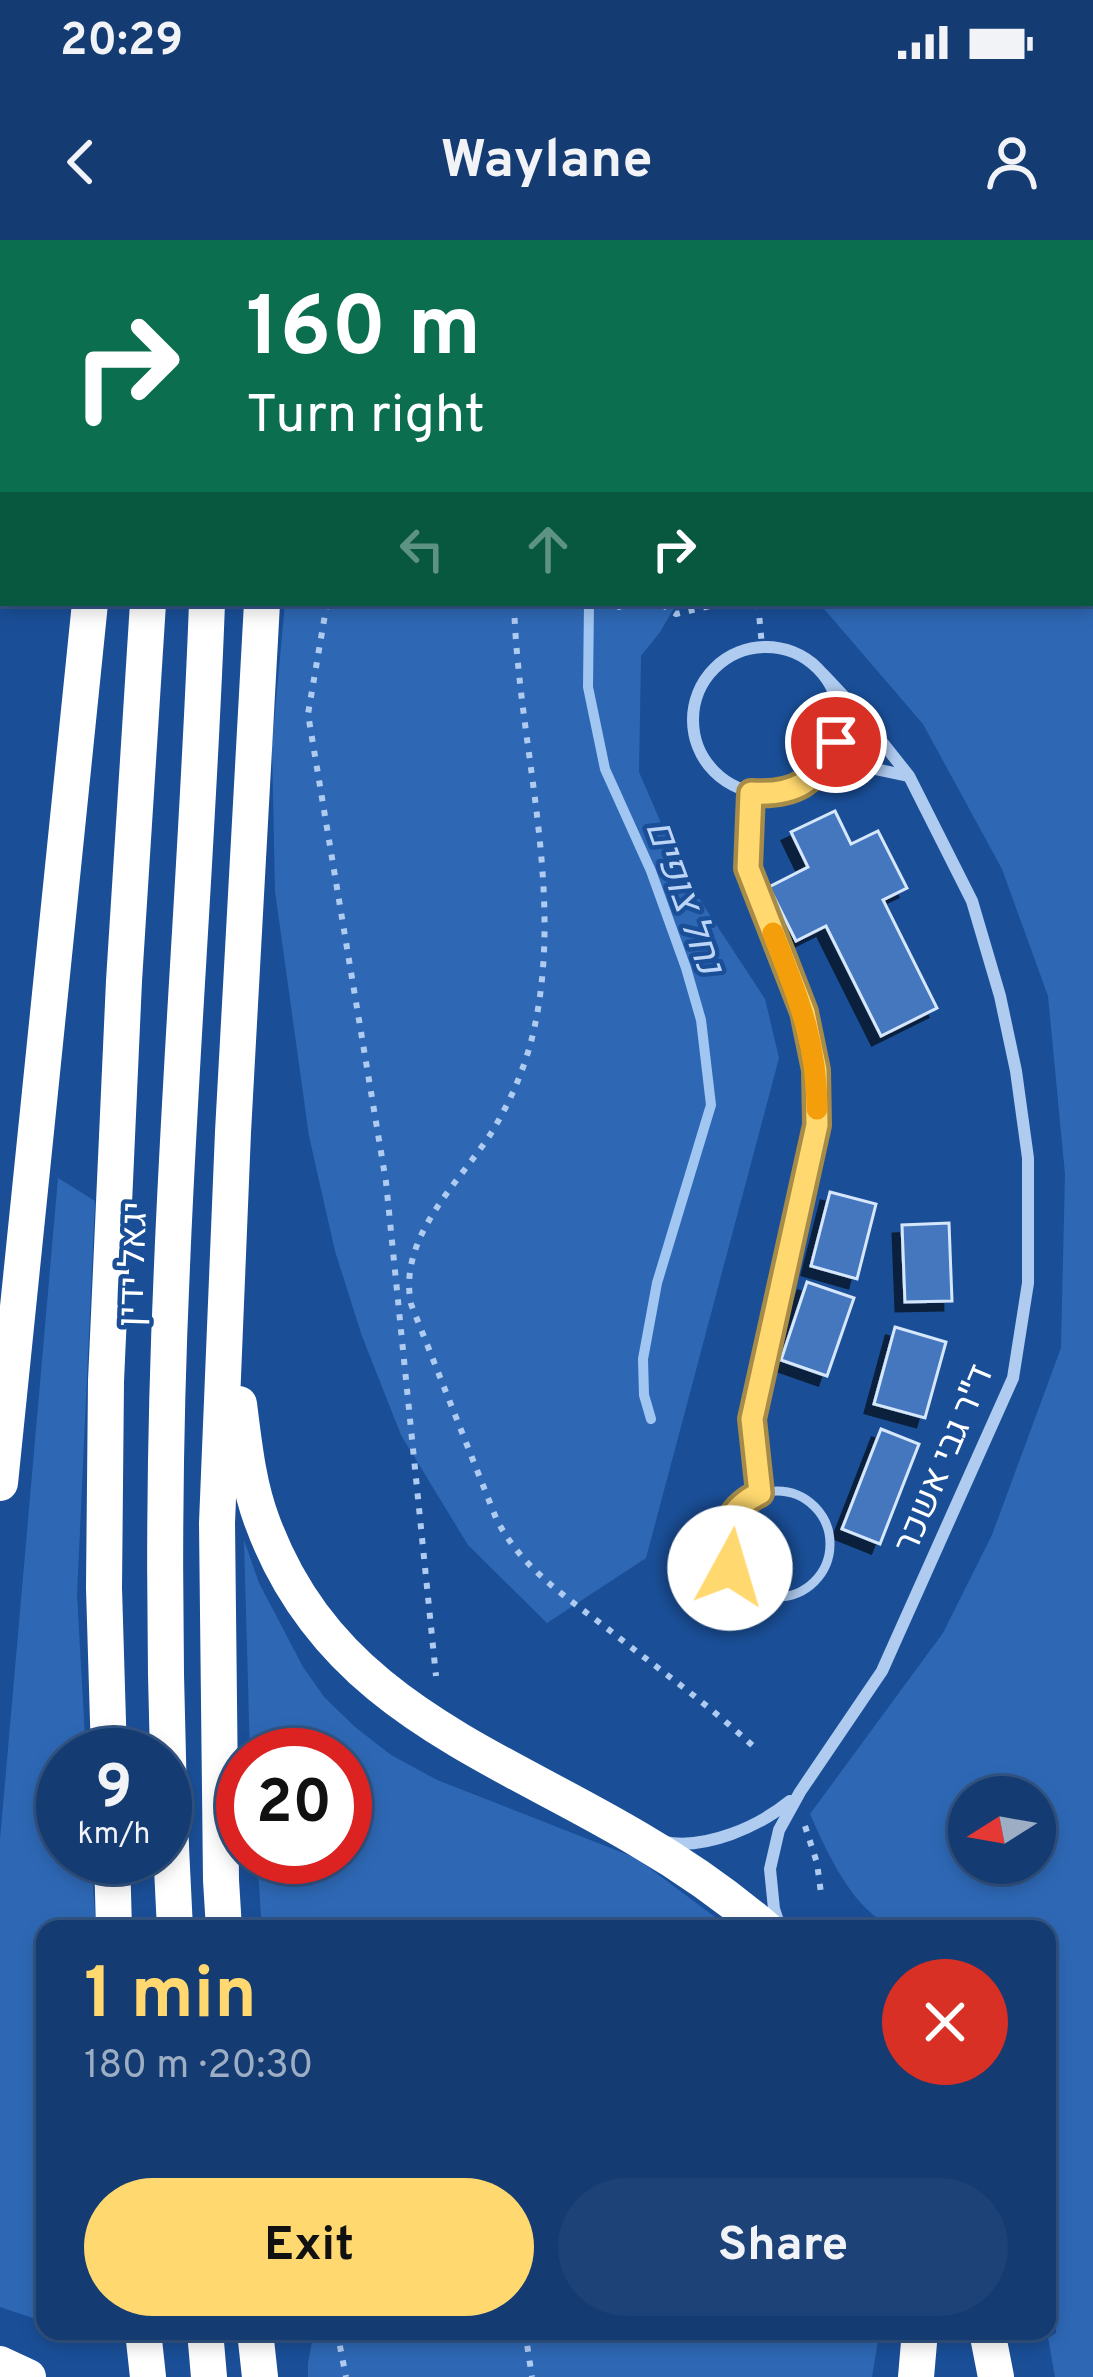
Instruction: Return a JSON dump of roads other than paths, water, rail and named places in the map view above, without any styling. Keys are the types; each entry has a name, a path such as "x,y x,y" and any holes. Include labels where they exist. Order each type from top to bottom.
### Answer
{"highway":[{"path":"0,1483 90,606"},
{"name":"יגאל ידין","path":"108,1728 106,1381 122,1003 148,606"},
{"name":"יגאל ידין","path":"175,1920 167,1633 170,1318 207,606"},
{"path":"223,1920 217,1523 262,606"},
{"path":"0,1304 44,1068"},
{"path":"233,1132 236,1388 247,1464 261,1519 306,1608 337,1647 400,1703 458,1741 637,1838 754,1920"},
{"path":"113,1884 114,1920"},
{"path":"143,2340 148,2377"},
{"path":"206,2340 209,2377"},
{"path":"916,2377 919,2340"},
{"path":"989,2340 996,2377"},
{"path":"0,2364 28,2377"}],"street":[{"path":"810,780 826,763 840,719 836,696 824,675 807,659 786,649 762,646 719,663 694,703 692,726 710,769 729,784 751,793 771,794 861,766 909,776"},
{"name":"ד\"ר גבי אשכר","path":"779,1920 772,1895 772,1855 778,1830 882,1671 1013,1378 1028,1283 1028,1158 1016,1071 972,902 909,776 824,675"},
{"name":"ד\"ר גבי אשכר","path":"637,1838 676,1844 724,1835 764,1820 800,1792"}],"lane":[{"path":"751,793 748,868 804,1012 816,1070 817,1125 752,1419 760,1493"},
{"path":"760,1493 796,1494 816,1507 826,1522 829,1558 811,1586 795,1595 757,1593 730,1568 726,1532 742,1502 760,1493"}],"waterway":[{"name":"נחל צופים","path":"589,606 588,687 605,769 651,871 686,968 701,1020 711,1105 657,1283 643,1359 644,1395 651,1419"}]}
